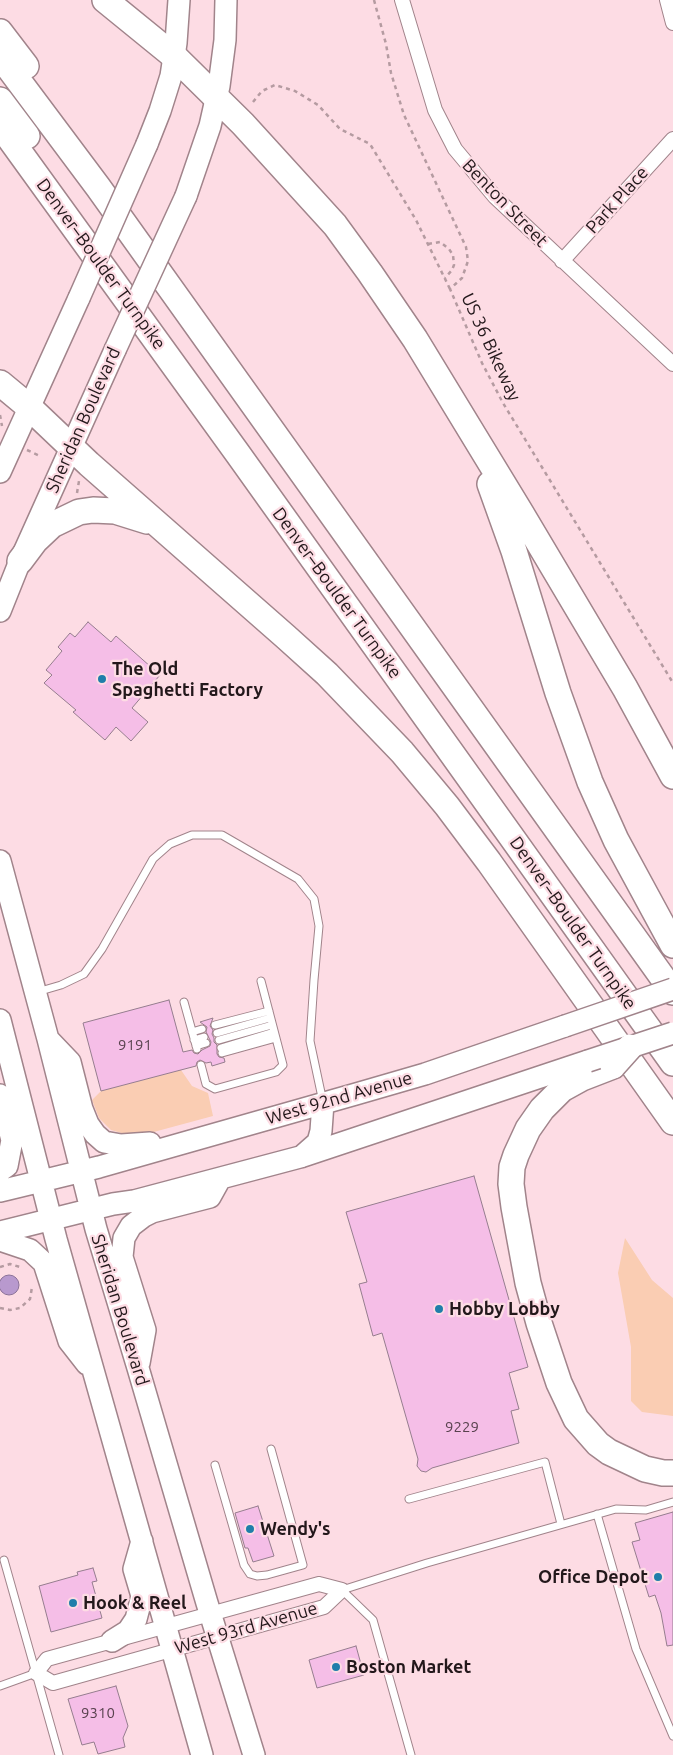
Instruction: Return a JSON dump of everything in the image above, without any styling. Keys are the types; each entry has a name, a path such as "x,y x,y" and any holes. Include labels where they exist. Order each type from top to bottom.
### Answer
{"highway":[{"path":"105,0 174,57 216,100 243,124 334,226 380,287 434,371 625,688 673,776"},
{"path":"0,32 186,286 673,965"},
{"path":"0,56 98,187 673,991"},
{"path":"0,100 345,577 673,1037"},
{"name":"Denver–Boulder Turnpike","path":"0,125 238,454 673,1063"},
{"path":"434,371 470,439 501,512 558,693 590,782 616,840 673,945"},
{"path":"0,383 327,674 402,752 447,806 484,855 673,1122"},
{"path":"20,561 35,541 52,525 82,512 115,511 141,518 159,526"},
{"path":"630,1047 613,1066 582,1078 562,1089 542,1109 520,1144 514,1161 511,1184 528,1283 539,1323 558,1383 576,1419 598,1444 608,1452 645,1469 673,1473"}],"main road":[{"path":"0,472 79,298 160,111 174,57 179,0"},
{"name":"Sheridan Boulevard","path":"0,611 20,561 186,196 206,141 216,100 225,40 226,0"},
{"name":"Sheridan Boulevard","path":"0,861 48,1039 80,1172 210,1614 254,1755"},
{"name":"West 92nd Avenue","path":"0,1191 80,1172 425,1074 673,991"},
{"path":"0,1020 2,1044 202,1755"},
{"path":"0,1232 134,1201 300,1158 673,1033"},
{"path":"48,1039 70,1062 88,1124 104,1142 121,1145 146,1143 170,1147"},
{"path":"0,1095 12,1140 7,1166 0,1171"},
{"path":"300,1158 318,1142 323,1103"},
{"path":"138,1368 145,1330 122,1258 124,1238 131,1226 152,1212 210,1197 220,1179"},
{"path":"0,1240 30,1250 44,1263 69,1341 94,1372"},
{"path":"112,1641 128,1631 136,1619 142,1596 134,1569 142,1541"}],"street":[{"name":"Benton Street","path":"402,0 434,110 455,149 495,197 673,364"},
{"path":"667,0 673,23"},
{"name":"Park Place","path":"562,261 673,139"},
{"name":"West 93rd Avenue","path":"319,1584 342,1590 324,1607 53,1682 36,1673 47,1659 319,1584"}],"lane":[{"path":"34,992 61,985 84,974 102,949 153,859 170,844 192,836 222,835 298,879 314,899 319,926 310,1041 323,1103"},
{"path":"200,1065 206,1084 214,1089 276,1072 283,1065 261,981"},
{"path":"184,1002 195,1045 204,1036 192,1032"},
{"path":"215,1025 272,1025"},
{"path":"218,1036 272,1025"},
{"path":"222,1050 272,1025"},
{"path":"215,1465 244,1565 250,1574 267,1576 303,1565 271,1449"},
{"path":"409,1500 545,1462 561,1524"},
{"path":"411,1755 373,1620 342,1590 597,1514 616,1509 646,1510 673,1502"},
{"path":"597,1514 636,1649 673,1736"},
{"path":"4,1560 59,1755"},
{"path":"0,1686 36,1673"}],"path":[{"name":"US 36 Bikeway","path":"374,0 386,44 391,73 404,115 466,247 468,261 462,278 450,289 492,384 673,683"},
{"path":"252,102 262,91 275,85 296,91 318,105 340,129 370,144 416,220 450,289"},
{"path":"428,244 440,242 453,255 454,265 449,275 445,278"},
{"path":"0,415 3,427"},
{"path":"25,449 40,456"},
{"path":"77,494 79,481"},
{"path":"0,1267 10,1264 24,1270"},
{"path":"0,1308 10,1310 20,1308 28,1302 32,1293 32,1282"}],"shaded area":[{"path":"181,1070 192,1086 208,1093 213,1116 150,1133 125,1134 111,1130 99,1118 92,1100 101,1091"},
{"path":"625,1238 652,1280 673,1298 673,1416 642,1412 631,1401 631,1347 618,1273"},
{"path":"9,1275 16,1278 19,1285 16,1292 9,1295 2,1292 -1,1285 2,1278"}],"building":[{"name":"The Old Spaghetti Factory","path":"88,622 111,642 116,636 160,675 132,708 148,722 131,741 116,727 105,740 73,712 76,710 44,683 52,675 46,670 62,651 58,647 70,633 75,637"},
{"path":"169,1000 183,1052 192,1050 198,1054 210,1046 211,1042 206,1032 207,1027 200,1022 213,1018 210,1026 213,1030 214,1042 217,1045 217,1054 219,1057 224,1058 225,1062 212,1066 211,1062 206,1063 200,1060 196,1066 101,1091 83,1023"},
{"name":"Hobby Lobby","path":"474,1176 528,1367 509,1373 519,1409 511,1411 519,1443 432,1468 426,1472 421,1471 417,1466 418,1459 382,1333 373,1336 359,1284 367,1282 346,1212"},
{"name":"Wendy's","path":"258,1506 274,1556 253,1562 248,1548 245,1548 235,1513"},
{"name":"Office Depot","path":"673,1512 673,1645 667,1646 661,1613 655,1595 649,1597 632,1542 640,1540 635,1523"},
{"name":"Hook & Reel","path":"93,1568 97,1581 92,1582 102,1618 51,1632 39,1586 78,1575 77,1572"},
{"name":"Boston Market","path":"356,1646 364,1675 317,1688 309,1660"},
{"path":"116,1686 128,1726 123,1738 125,1747 98,1754 94,1742 82,1745 68,1699"}],"place":[{"name":"The Old Spaghetti Factory","path":"102,679"},
{"name":"Hobby Lobby","path":"439,1309"},
{"name":"Wendy's","path":"250,1529"},
{"name":"Office Depot","path":"658,1577"},
{"name":"Hook & Reel","path":"73,1603"},
{"name":"Boston Market","path":"336,1667"}]}
